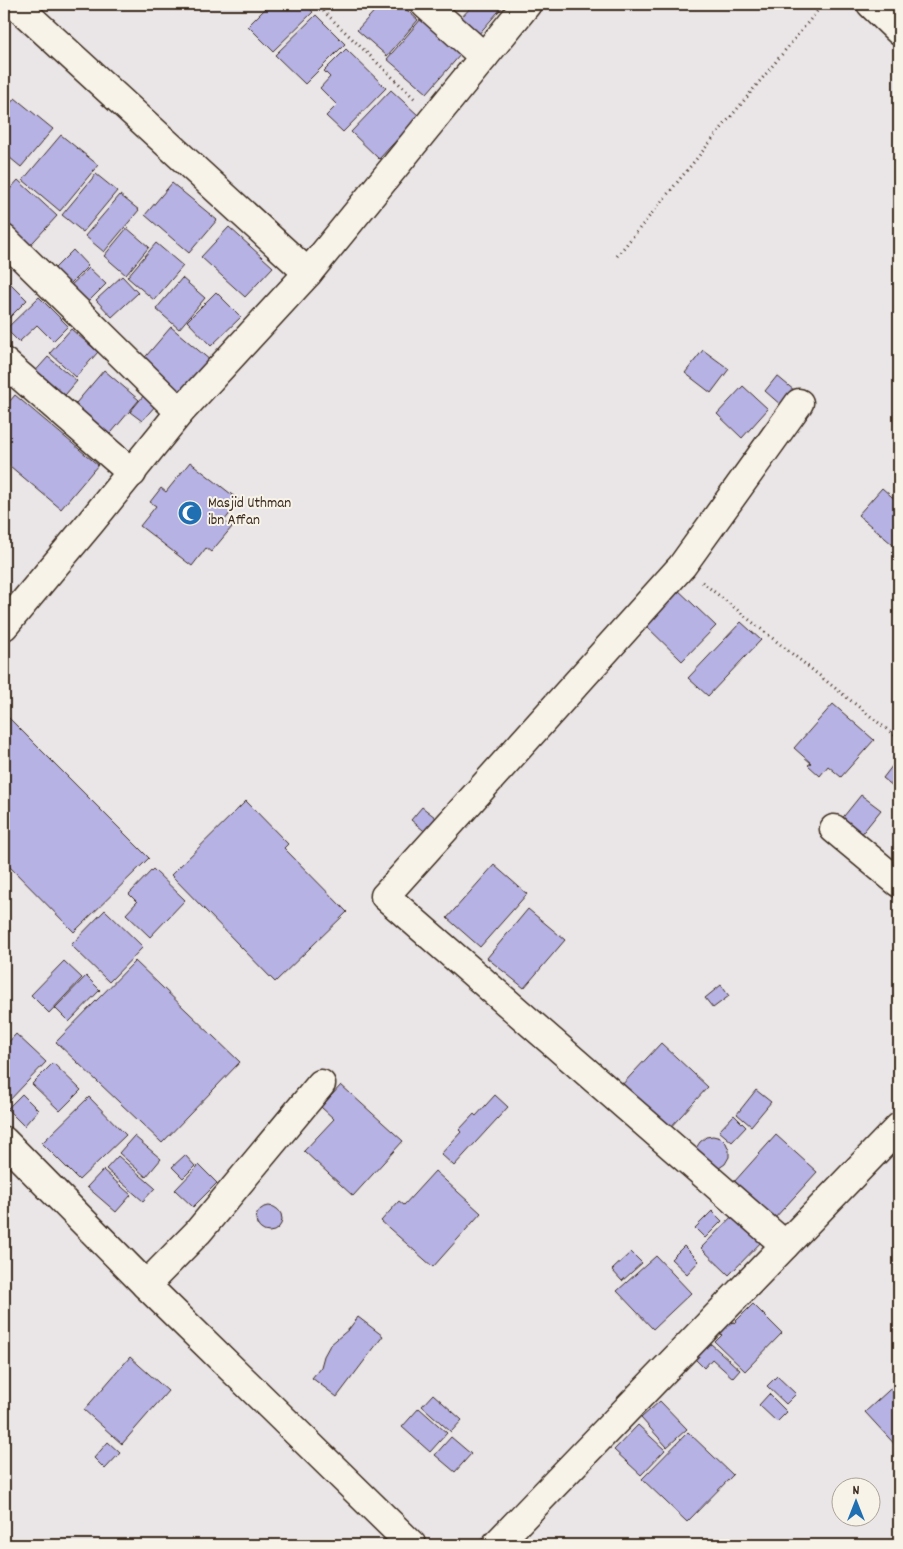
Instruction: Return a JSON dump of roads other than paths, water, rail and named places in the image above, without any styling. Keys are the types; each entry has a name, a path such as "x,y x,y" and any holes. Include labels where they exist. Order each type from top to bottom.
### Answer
{"main road":[{"path":"15,4 308,273"},
{"path":"425,4 484,57"},
{"path":"4,626 132,473 180,412 308,273 527,4"},
{"path":"871,4 899,31"},
{"path":"4,239 180,412"},
{"path":"4,362 132,473"},
{"path":"785,1245 385,896 682,566 799,403"},
{"path":"834,829 899,883"},
{"path":"146,1285 198,1232 321,1084"},
{"path":"496,1545 899,1127"},
{"path":"4,1141 146,1285 412,1545"}],"place":[{"name":"Masjid Uthman ibn Affan","path":"190,513"}]}
